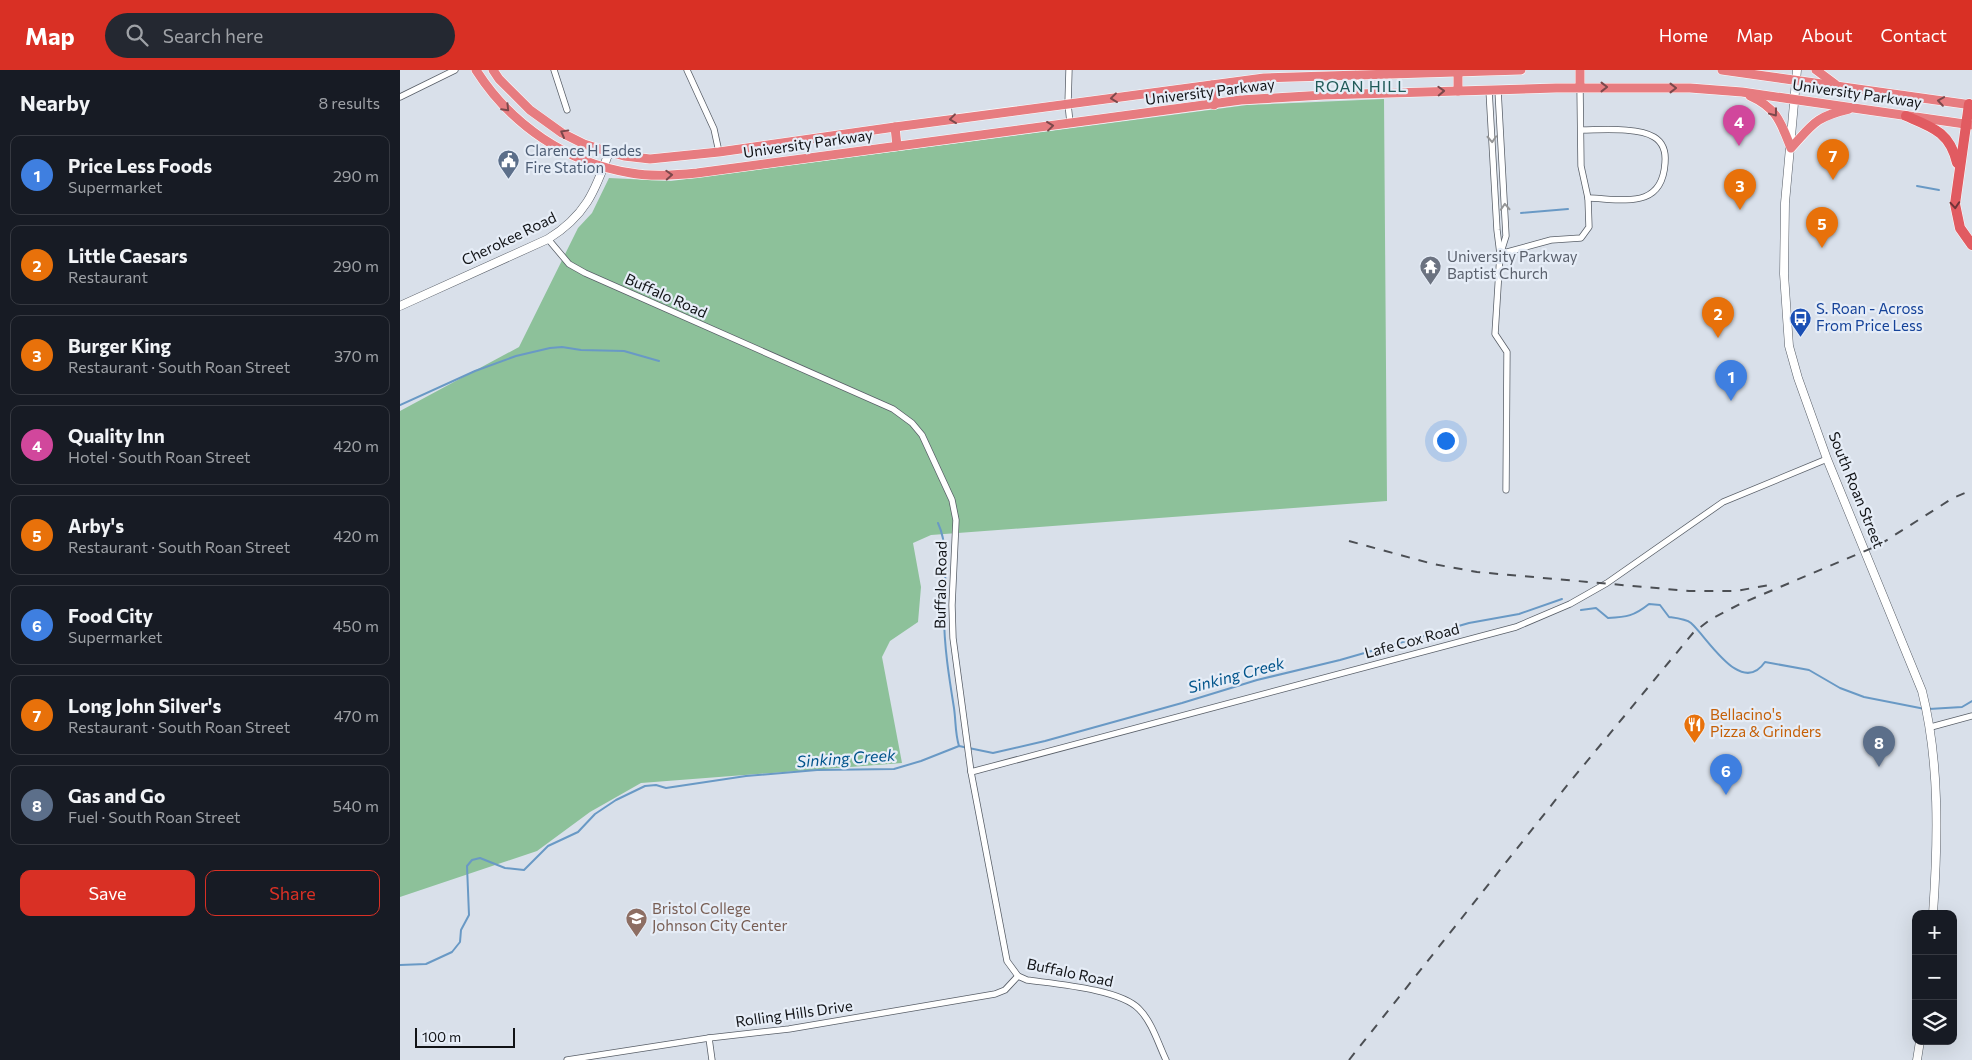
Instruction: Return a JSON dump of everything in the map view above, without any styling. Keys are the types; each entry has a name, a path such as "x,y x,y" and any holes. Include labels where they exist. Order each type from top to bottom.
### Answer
{"highway":[{"name":"University Parkway","path":"476,70 496,98 528,130 550,145 604,167 631,174 676,175 1265,98 1458,90 1580,87 1690,88 1795,99 1969,125"},
{"name":"University Parkway","path":"493,70 516,97 540,118 562,132 584,144 609,152 650,159 719,152 1264,78 1359,72 1520,70"},
{"path":"1580,70 1580,87"},
{"name":"University Parkway","path":"1722,70 1970,105"},
{"path":"1816,70 1840,86"},
{"path":"1458,72 1458,90"},
{"path":"1212,85 1214,105"},
{"path":"1742,92 1764,103 1775,114 1791,148 1819,119 1833,113 1854,108"},
{"path":"1970,105 1969,125 1958,170 1955,194 1956,215 1960,228 1972,246"},
{"path":"1906,116 1935,128 1944,135 1955,152 1958,170"},
{"path":"895,127 897,146"}],"main road":[{"name":"South Roan Street","path":"1797,70 1784,212 1784,274 1789,346 1798,378 1828,459 1922,692 1929,718 1936,804 1933,910"},
{"path":"604,167 609,152"},
{"name":"Cherokee Road","path":"400,306 548,239 567,226 580,213 594,193 604,167"},
{"path":"1917,1060 1919,1045"}],"street":[{"path":"401,97 455,70"},
{"path":"554,70 567,110"},
{"path":"687,70 714,129 719,152"},
{"path":"1069,70 1068,104 1070,124"},
{"path":"1358,94 1359,72"},
{"path":"1500,254 1551,240 1581,238 1589,227 1588,198 1581,166 1580,87"},
{"path":"1494,90 1497,230 1500,254 1495,334 1507,352 1506,490"},
{"path":"1494,90 1506,236 1500,254"},
{"path":"1582,130 1640,132 1653,136 1662,144 1665,156 1664,177 1661,185 1652,195 1636,199 1588,198"},
{"name":"Buffalo Road","path":"548,239 569,264 585,273 893,409 907,419 922,435 945,482 952,500 956,520 952,605 953,638 968,755 1007,961 1018,976 1027,980 1115,995 1129,1001 1144,1015 1166,1060"},
{"name":"Lafe Cox Road","path":"971,772 1516,626 1570,604 1607,583 1722,502 1828,459"},
{"path":"1931,727 1972,716"},
{"name":"Rolling Hills Drive","path":"567,1060 709,1038 789,1029 995,994 1004,990 1018,976"},
{"path":"709,1038 712,1060"}],"green space":[{"path":"1384,99 1387,501 931,535 913,543 921,587 918,622 890,641 882,657 902,763 641,783 590,812 537,851 400,897 400,411 519,347 578,228 592,213 609,178 671,181 1247,105"}],"waterway":[{"path":"1917,186 1939,190"},
{"path":"1521,213 1568,209"},
{"path":"400,405 475,371 516,356 550,348 624,351 659,361"},
{"path":"938,523 944,544 945,638 959,746"},
{"name":"Sinking Creek","path":"400,965 426,964 452,952 460,942 461,930 469,915 467,866 472,860 480,858 505,868 524,870 548,846 578,832 595,814 616,800 645,786 656,785 666,788 746,776 817,770 894,769 959,746 993,753 1045,741 1257,680 1340,660 1469,623 1519,614 1562,599"},
{"name":"Sinking Creek","path":"1581,610 1596,608 1608,618 1615,618 1639,611 1649,604 1660,605 1669,617 1691,623 1725,661 1746,673 1756,671 1765,662 1809,670 1840,688 1864,697 1925,709"},
{"name":"Sinking Creek","path":"1929,709 1962,707 1972,701"}],"railway":[{"path":"1349,1060 1569,783 1693,633 1711,619 1740,604 1879,545 1953,498 1972,490"},
{"path":"1349,541 1433,564 1477,572 1689,591 1736,591 1769,585"}],"place":[{"name":"Quality Inn","path":"1739,146"},
{"name":"Clarence H Eades Fire Station","path":"509,179"},
{"name":"Long John Silver's","path":"1833,180"},
{"name":"Burger King","path":"1740,210"},
{"name":"Arby's","path":"1822,248"},
{"name":"University Parkway Baptist Church","path":"1431,285"},
{"name":"S. Roan - Across From Price Less","path":"1800,337"},
{"name":"Little Caesars","path":"1718,338"},
{"name":"Price Less Foods","path":"1731,401"},
{"name":"Bellacino's Pizza & Grinders","path":"1694,743"},
{"name":"Gas and Go","path":"1879,767"},
{"name":"Food City","path":"1726,795"},
{"name":"Bristol College Johnson City Center","path":"636,937"}],"district":[{"name":"ROAN HILL","path":"1361,86"}]}
